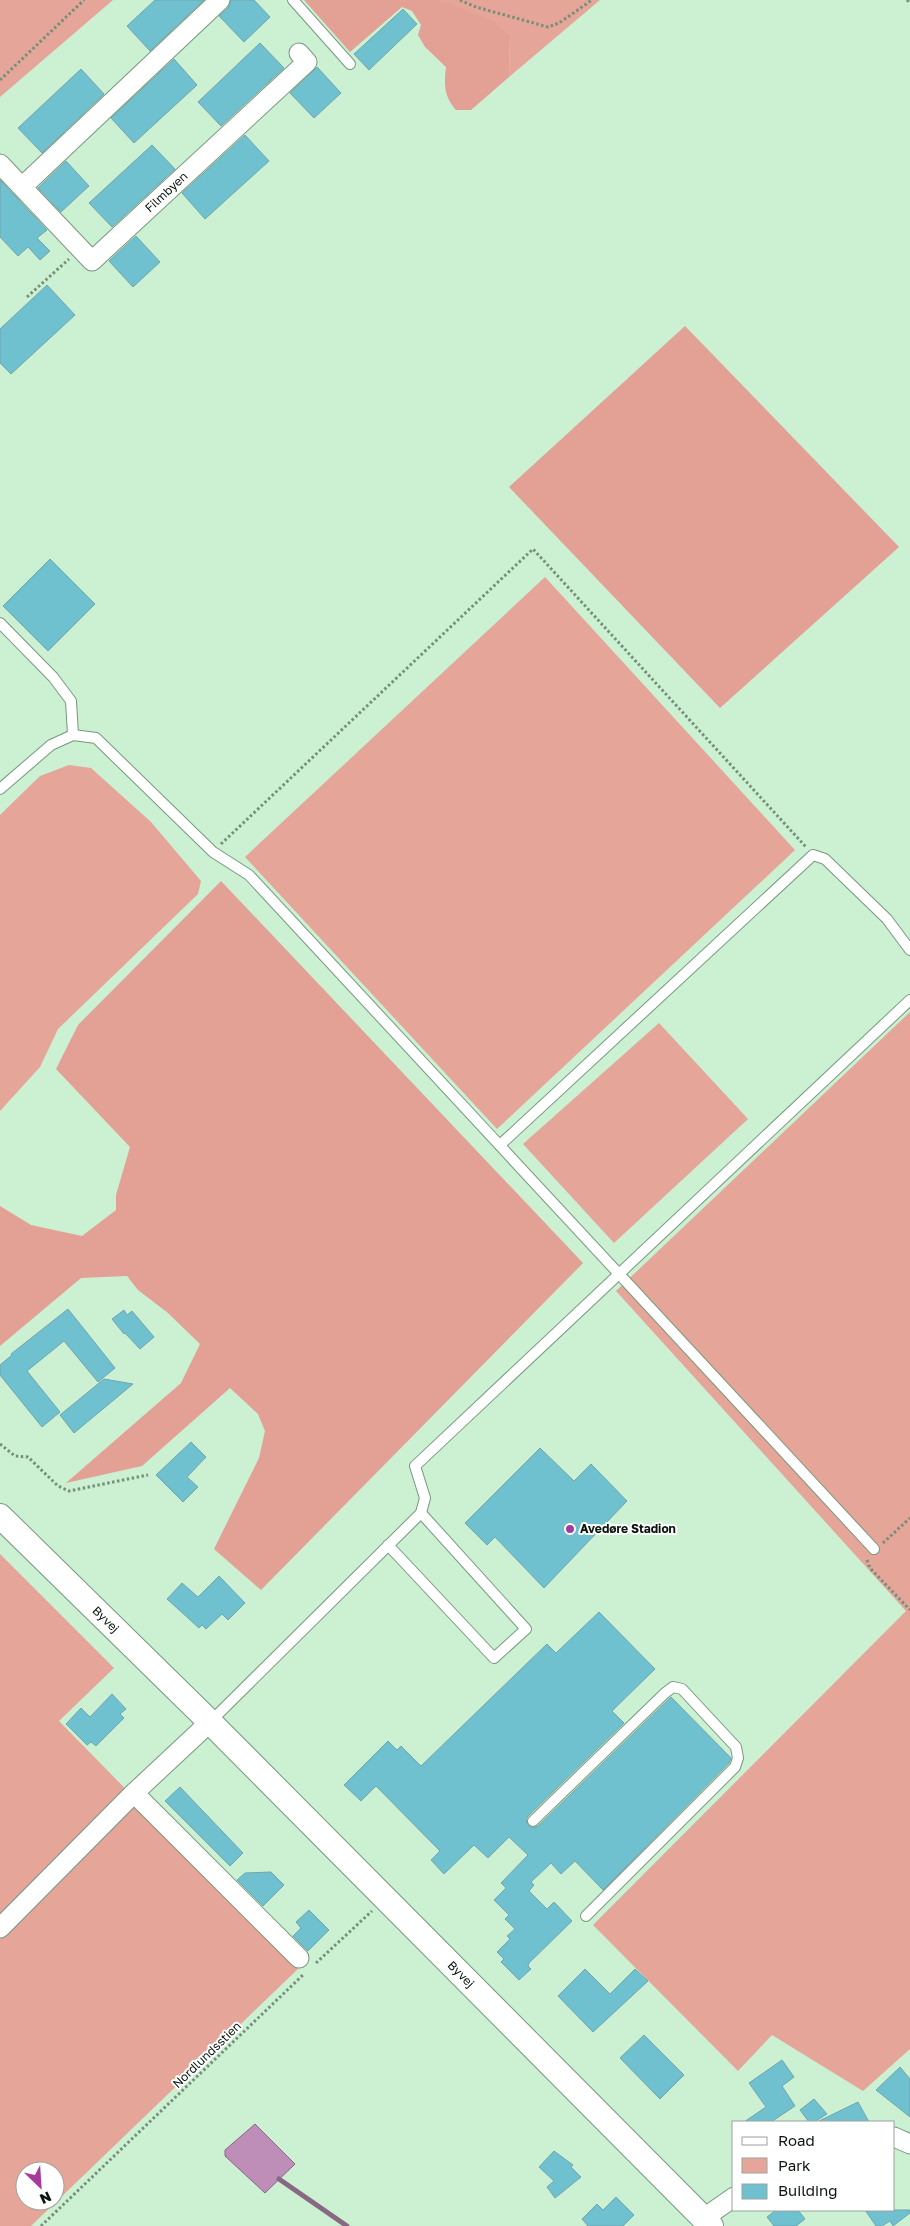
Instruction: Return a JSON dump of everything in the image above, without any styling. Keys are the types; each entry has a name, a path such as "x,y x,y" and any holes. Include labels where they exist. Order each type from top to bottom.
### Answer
{"street":[{"path":"22,187 220,0"},
{"name":"Filmbyen","path":"0,164 92,261 307,62 299,53"},
{"name":"Byvej","path":"0,1516 210,1722 708,2222"},
{"path":"0,1928 134,1793 210,1722"},
{"path":"134,1793 299,1958"},
{"path":"895,2137 910,2144"},
{"path":"708,2222 732,2199"}],"lane":[{"path":"293,0 350,64"},
{"path":"0,624 53,677 72,700 72,735"},
{"path":"0,789 51,745 72,735 96,738 213,852 249,875 874,1549"},
{"path":"500,1145 813,855 825,859 874,906 887,919 910,950"},
{"path":"210,1722 421,1513 425,1498 415,1466 910,1000"},
{"path":"388,1544 494,1658 526,1629 421,1513"},
{"path":"533,1821 673,1686 682,1689 736,1747 738,1758 734,1768 586,1916"}],"path":[{"path":"0,80 84,0"},
{"path":"460,0 476,7 548,27 559,23 592,0"},
{"path":"582,0 584,5"},
{"path":"907,0 910,3"},
{"path":"27,298 80,248"},
{"path":"213,852 532,549 813,855"},
{"path":"0,1444 16,1456 28,1457 46,1476 58,1486 68,1491 148,1475"},
{"path":"910,1518 874,1549 868,1556 867,1562 870,1568 910,1610"},
{"name":"Nordlundsstien","path":"41,2226 385,1899"}],"green space":[{"path":"0,0 113,0 0,97"},
{"path":"440,0 600,0 509,77 510,36"},
{"path":"545,577 795,850 497,1129 245,857"},
{"path":"69,765 91,768 151,822 201,881 198,894 58,1029 40,1067 0,1111 0,815 40,776"},
{"path":"910,1012 910,2049 863,2091 772,2035 738,2071 593,1925 906,1611 616,1291"},
{"path":"659,1023 748,1119 614,1243 523,1144"},
{"path":"0,1554 114,1668 59,1721 300,1967 65,2193 65,2161 15,2161 15,2211 47,2211 31,2226 0,2226"}],"shaded area":[{"path":"304,0 440,0 493,21 510,36 509,77 471,110 456,110 447,95 446,67 425,47 418,35 421,25 412,11 402,7 350,52"},
{"path":"685,326 899,547 720,708 509,487"},
{"path":"221,881 583,1263 261,1590 214,1549 259,1458 265,1431 258,1414 230,1388 142,1466 66,1483 181,1383 200,1344 168,1313 138,1290 127,1276 81,1278 0,1346 0,1206 31,1225 82,1236 116,1210 116,1195 130,1147 56,1069 78,1025"},
{"path":"255,2124 295,2164 265,2193 225,2156 225,2150"}],"building":[{"path":"155,0 204,0 150,51 127,26"},
{"path":"231,0 254,0 270,17 244,42 219,16 228,8"},
{"path":"403,9 417,24 369,70 354,54"},
{"path":"260,43 284,68 221,126 198,102"},
{"path":"174,59 197,85 134,143 111,118"},
{"path":"317,67 341,93 314,118 290,93"},
{"path":"81,69 104,94 42,153 18,128"},
{"path":"245,135 269,161 205,219 182,193"},
{"path":"152,145 175,169 112,227 89,203"},
{"path":"66,161 89,186 61,212 38,188"},
{"path":"0,180 47,230 37,238 50,251 40,260 28,247 18,256 0,237"},
{"path":"136,236 160,262 133,287 109,261"},
{"path":"47,285 75,315 11,374 0,363 0,329"},
{"path":"50,559 95,604 48,651 3,606"},
{"path":"68,1309 115,1368 98,1382 64,1341 27,1371 60,1412 42,1427 0,1375 0,1365"},
{"path":"124,1310 127,1315 132,1311 154,1337 140,1349 112,1319"},
{"path":"104,1379 133,1384 74,1433 60,1415"},
{"path":"191,1442 206,1457 187,1477 198,1487 183,1502 156,1475"},
{"path":"540,1448 574,1481 591,1464 627,1501 544,1588 495,1537 487,1545 465,1523"},
{"path":"219,1576 245,1603 228,1620 222,1614 206,1629 202,1625 199,1628 167,1599 182,1583 198,1597"},
{"path":"599,1612 655,1669 612,1711 624,1723 528,1816 526,1820 528,1825 532,1828 538,1826 671,1697 731,1758 729,1763 603,1890 575,1861 561,1874 551,1863 531,1882 534,1885 529,1891 547,1909 554,1902 572,1921 529,1963 528,1966 531,1969 519,1980 501,1962 504,1959 497,1952 510,1939 507,1936 515,1929 505,1919 509,1915 494,1900 506,1888 501,1883 528,1855 509,1837 488,1858 474,1845 444,1874 431,1860 440,1851 376,1786 361,1801 344,1785 388,1741 397,1750 401,1746 421,1766 547,1644 556,1653"},
{"path":"112,1694 126,1709 120,1714 124,1718 96,1746 91,1742 87,1745 66,1724 81,1708 90,1717"},
{"path":"180,1787 243,1853 230,1866 165,1801"},
{"path":"271,1872 284,1885 263,1906 237,1880 245,1873"},
{"path":"309,1910 329,1930 308,1951 293,1936 301,1928 296,1922"},
{"path":"585,1969 610,1994 635,1969 648,1981 593,2032 558,1996"},
{"path":"644,2035 684,2075 660,2099 620,2058"},
{"path":"782,2060 794,2077 782,2086 795,2106 772,2121 745,2121 766,2107 749,2083"},
{"path":"900,2067 910,2079 910,2117 876,2090"},
{"path":"814,2099 827,2114 816,2121 808,2121 800,2110"},
{"path":"858,2102 868,2121 819,2121"},
{"path":"554,2151 573,2165 571,2167 581,2177 555,2198 547,2187 554,2181 539,2167"},
{"path":"616,2197 634,2215 623,2226 588,2226 582,2219 597,2204 603,2210"},
{"path":"910,2210 910,2213 893,2226 890,2221 882,2226 876,2226 866,2211"},
{"path":"775,2211 799,2211 805,2219 796,2226 774,2226 767,2217"}],"waterway":[{"path":"279,2179 347,2226"}],"place":[{"name":"Avedøre Stadion","path":"570,1529"}]}
